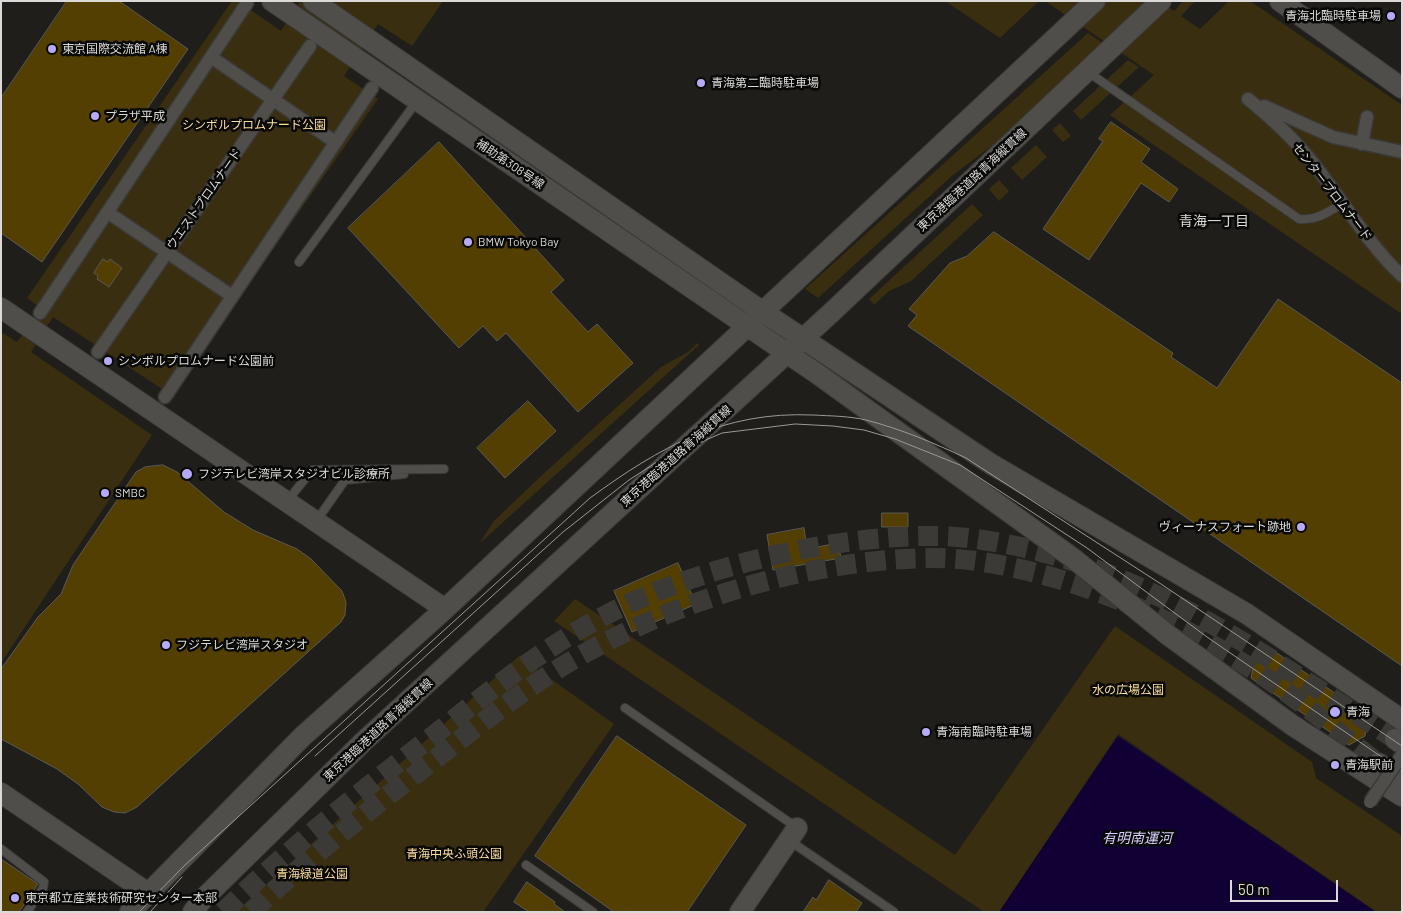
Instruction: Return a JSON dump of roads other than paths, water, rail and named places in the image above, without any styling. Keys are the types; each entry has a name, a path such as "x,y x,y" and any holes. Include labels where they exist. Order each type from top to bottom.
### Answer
{"street":[{"name":"補助第308号線","path":"272,1 787,354 1074,558 1168,635 1292,725 1402,796"},
{"name":"補助第308号線","path":"313,1 763,312 991,464 1247,614 1402,720"},
{"path":"130,912 303,736 445,609 1095,1"},
{"name":"東京港臨港道路青海縦貫線","path":"195,908 364,741 787,354 1161,1"},
{"path":"1280,1 1402,88"},
{"path":"1302,1 1402,72"},
{"path":"40,313 247,3"},
{"name":"ウエストプロムナード","path":"98,352 310,46"},
{"path":"211,57 335,142"},
{"path":"165,397 372,88"},
{"name":"センタープロムナード","path":"1402,152 1362,144 1316,130 1248,99 1273,120 1308,157 1364,234 1402,276"},
{"path":"1362,144 1367,117"},
{"path":"108,212 232,296"},
{"path":"1,308 445,609"},
{"path":"1370,802 1397,746"},
{"path":"1378,763 1402,779"},
{"path":"1,793 148,893"},
{"path":"740,912 793,834"}],"lane":[{"path":"1087,72 1299,218 1311,220 1323,216 1343,203"},
{"path":"298,262 417,101"},
{"path":"287,501 312,470 444,469 345,480 316,521"},
{"path":"625,708 894,912"},
{"path":"1,849 44,882 44,888 27,912"},
{"path":"526,865 593,912"}],"water":[{"name":"有明南運河","path":"1118,736 1376,912 999,912"}],"tunnel":[{"path":"223,912 326,820 380,777 516,671 581,629 640,599 721,569 809,548 852,541 894,537 956,537 1021,547 1072,561 1122,580 1216,626 1262,653 1395,739"},
{"path":"251,912 315,855 380,802 512,701 566,664 608,641 651,621 697,603 743,587 839,566 886,560 934,558 985,562 1066,581 1117,599 1168,622 1236,659 1299,701 1378,763"}],"tram line":[{"path":"139,912 185,865 590,498 642,463 694,436 721,426 750,419 780,415 840,416 860,419 905,432 966,458 1161,584 1402,746"},
{"path":"315,756 563,532 629,480 660,460 722,433 795,424 864,430 895,439 960,465 1087,548 1207,637 1402,771"},
{"path":"150,912 182,877"}],"place":[{"name":"青海北臨時駐車場","path":"1391,16"},
{"name":"東京国際交流館 A棟","path":"52,49"},
{"name":"青海第二臨時駐車場","path":"701,83"},
{"name":"プラザ平成","path":"95,116"},
{"name":"BMW Tokyo Bay","path":"468,242"},
{"name":"シンボルプロムナード公園前","path":"108,361"},
{"name":"フジテレビ湾岸スタジオビル診療所","path":"187,474"},
{"name":"SMBC","path":"105,493"},
{"name":"ヴィーナスフォート跡地","path":"1301,527"},
{"name":"フジテレビ湾岸スタジオ","path":"166,645"},
{"name":"青海","path":"1335,712"},
{"name":"青海南臨時駐車場","path":"926,732"},
{"name":"青海駅前","path":"1335,765"},
{"name":"東京都立産業技術研究センター本部","path":"15,898"}],"district":[{"name":"青海一丁目","path":"1214,221"}],"park label":[{"name":"シンボルプロムナード公園","path":"254,125"},
{"name":"水の広場公園","path":"1128,690"},
{"name":"青海中央ふ頭公園","path":"454,854"},
{"name":"青海緑道公園","path":"312,874"}]}
